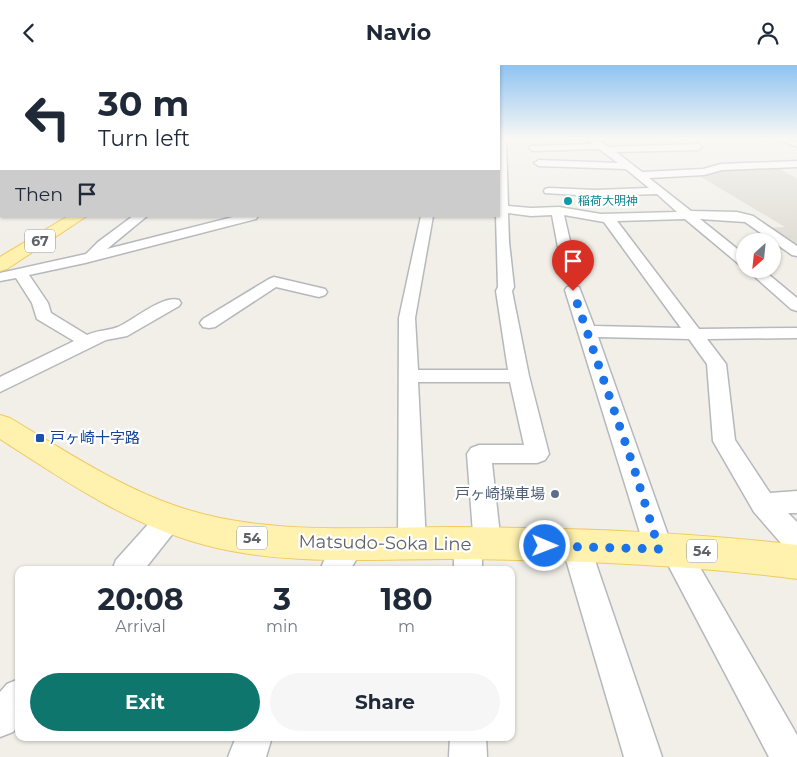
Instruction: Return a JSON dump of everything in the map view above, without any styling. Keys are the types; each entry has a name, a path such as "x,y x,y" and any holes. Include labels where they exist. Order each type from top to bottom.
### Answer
{"main road":[{"name":"67","path":"0,265 77,217"},
{"name":"Matsudo-Soka Line","path":"0,425 110,492 169,519 206,530 252,538 293,542 412,543 474,553 576,546 666,549 797,562"}],"street":[{"path":"474,553 479,453 537,455 519,376 504,291 506,287 500,209 501,171"},
{"path":"635,171 736,255"},
{"path":"640,175 706,171"},
{"path":"549,191 595,193 660,191"},
{"path":"500,209 557,212 608,218 688,215 742,217 797,252"},
{"path":"557,212 567,258"},
{"path":"90,257 102,245 140,217"},
{"path":"0,277 90,257 248,217"},
{"path":"412,543 407,318 427,217"},
{"path":"608,218 716,364 724,441 763,504 797,541"},
{"path":"20,273 40,303 43,315 52,322 65,327 86,342"},
{"path":"764,278 797,306"},
{"path":"209,323 274,282 318,292"},
{"path":"573,291 634,468 666,549 789,757"},
{"path":"0,385 101,335 121,332 173,303"},
{"path":"586,331 692,334 790,333 797,345"},
{"path":"408,376 519,376"},
{"path":"763,504 797,502"},
{"path":"129,566 169,519"},
{"path":"337,566 352,543"},
{"path":"576,546 643,757"},
{"path":"0,719 15,701"},
{"path":"247,757 253,741"},
{"path":"468,741 468,757"}],"shaded area":[{"path":"708,171 784,171 797,178 797,250 781,239 781,233 773,233 766,228 785,227 696,174"}],"place":[{"name":"稲荷大明神","path":"568,201"},
{"name":"戸ヶ崎十字路","path":"40,438"},
{"name":"戸ヶ崎操車場","path":"555,494"}],"route":[{"path":"545,546 659,549 634,468 573,291"}]}
